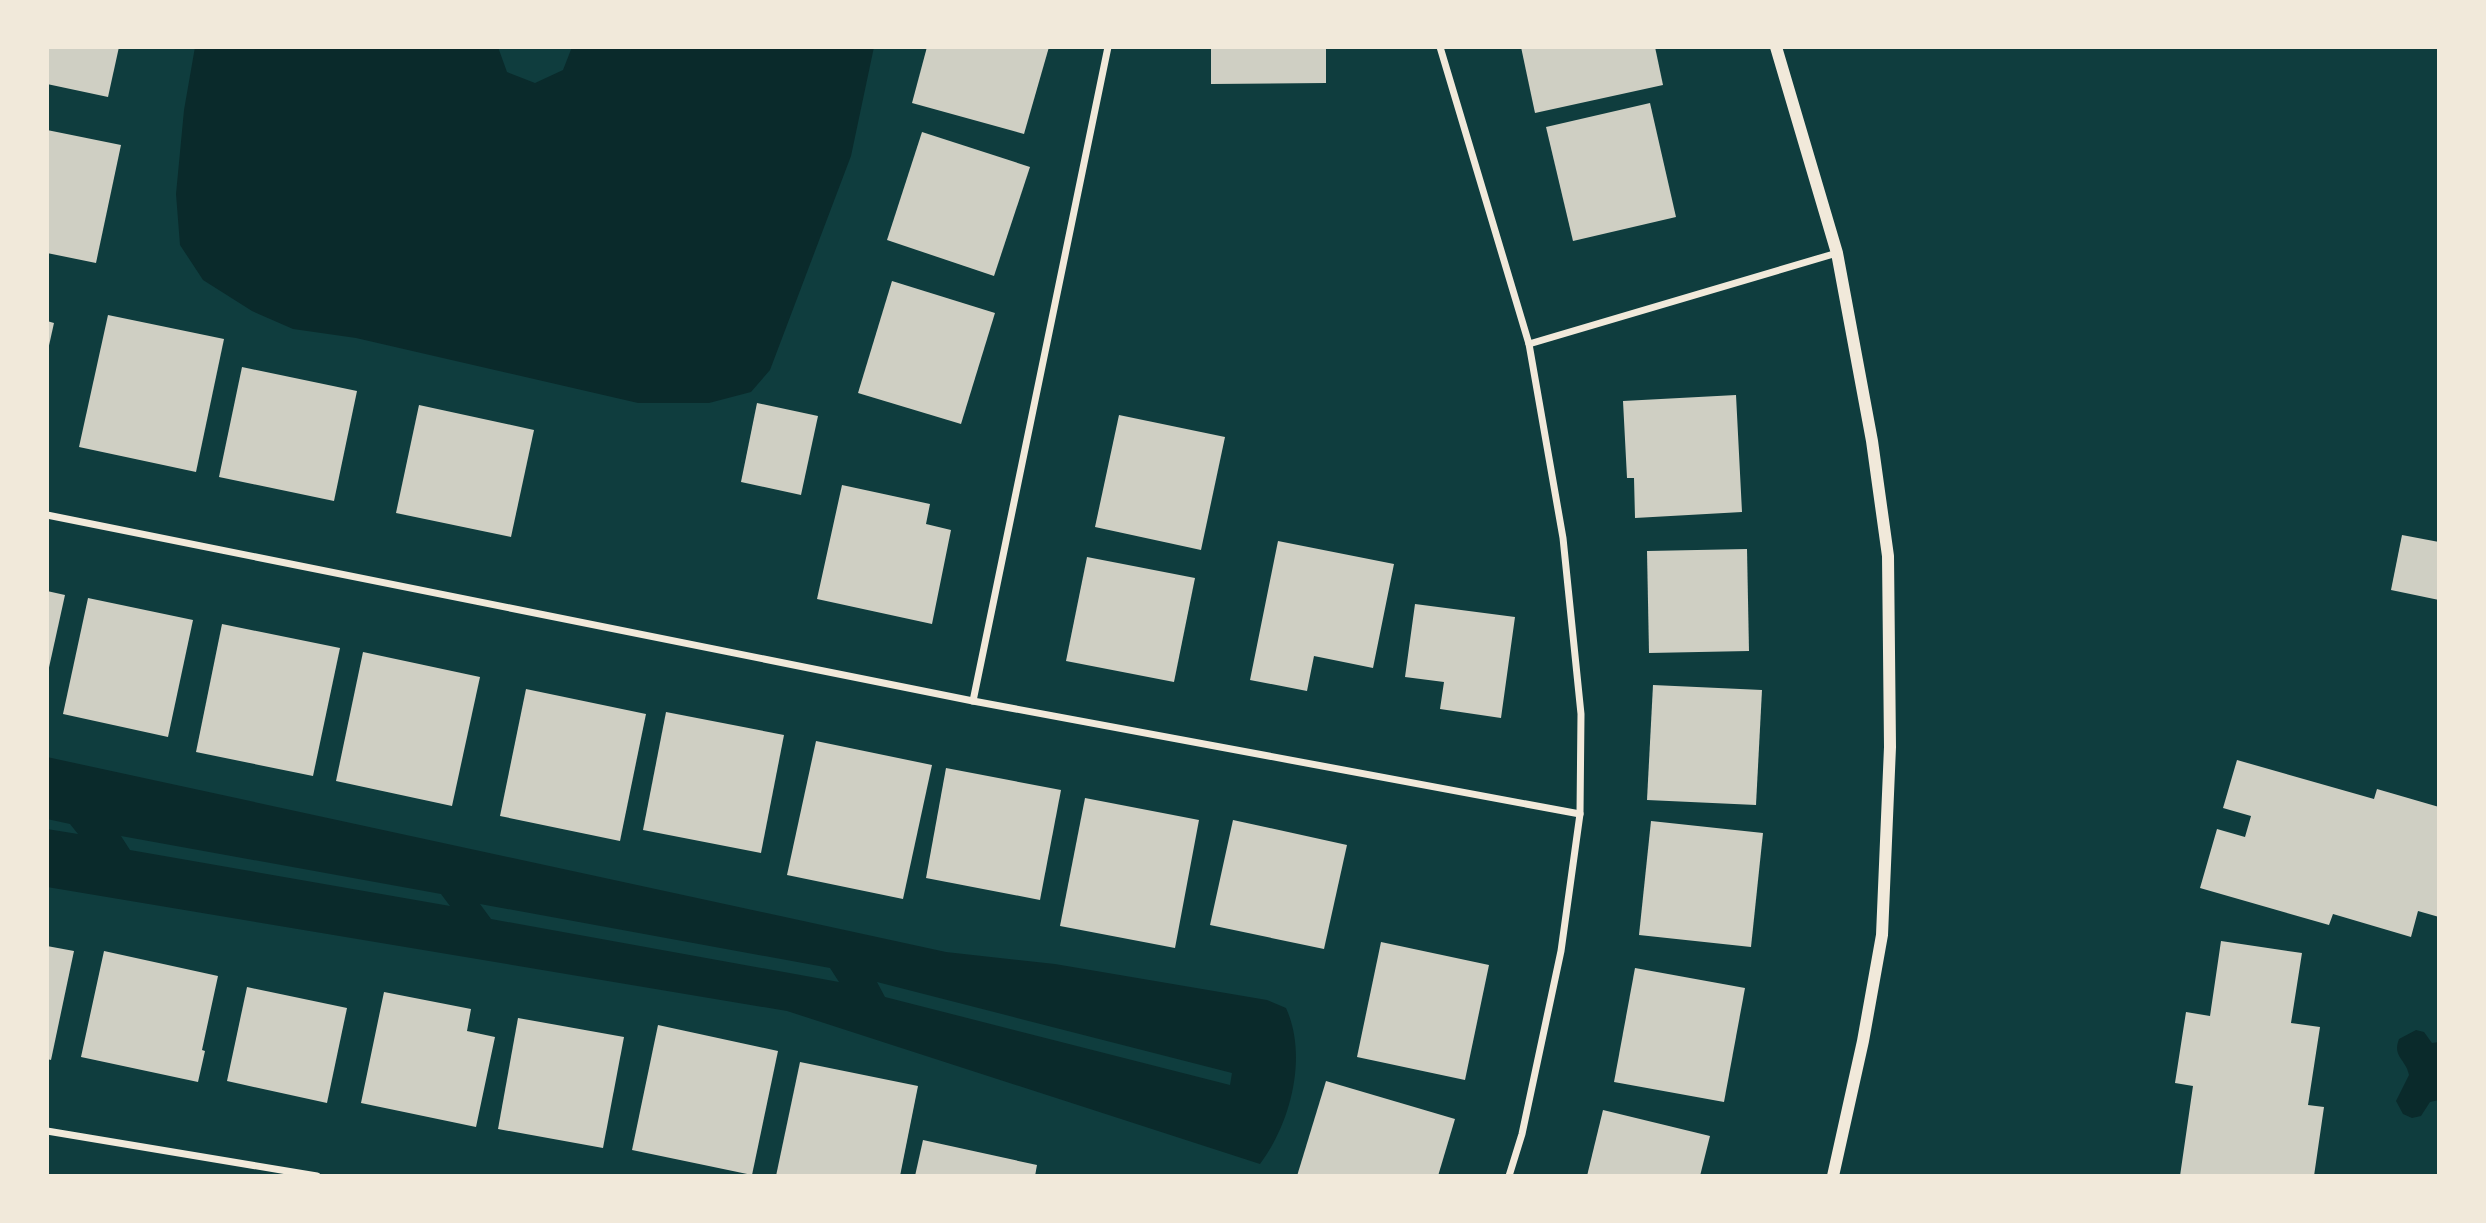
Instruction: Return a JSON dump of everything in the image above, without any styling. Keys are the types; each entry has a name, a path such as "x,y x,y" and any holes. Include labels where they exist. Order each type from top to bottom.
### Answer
{"street":[{"path":"973,701 1108,47"},
{"path":"1440,47 1529,344 1563,538 1581,714 1580,814 1561,951 1522,1134 1508,1176"},
{"path":"1776,47 1837,253 1872,441 1888,556 1890,747 1882,935 1864,1041 1833,1176"},
{"path":"1529,344 1837,253"},
{"path":"47,515 973,701 1580,814"},
{"path":"47,1131 317,1176"}],"water":[{"path":"195,47 498,47 507,72 535,83 563,70 572,47 874,47 851,156 770,370 751,392 709,403 638,403 356,338 293,329 252,311 203,280 180,245 176,194 184,110"},
{"path":"47,757 946,952 1055,964 1267,1000 1286,1008 1292,1027 1296,1047 1293,1089 1280,1129 1260,1164 787,1011 47,887 47,829 78,834 70,824 47,819","holes":["121,836 441,894 450,906 130,850","480,904 830,968 839,982 491,919","877,982 1232,1073 1230,1085 885,997"]},
{"path":"2416,1030 2424,1032 2432,1043 2439,1042 2439,1100 2430,1102 2421,1116 2412,1118 2403,1114 2396,1101 2409,1075 2398,1054 2397,1045 2399,1039"}],"building":[{"path":"47,47 119,47 108,97 47,84"},
{"path":"927,47 1049,47 1024,134 912,103"},
{"path":"1211,47 1326,47 1326,83 1211,84"},
{"path":"1521,47 1655,47 1663,85 1535,113"},
{"path":"1650,103 1676,217 1573,241 1546,127"},
{"path":"47,130 121,145 96,263 47,253"},
{"path":"922,132 1030,167 994,276 887,240"},
{"path":"892,281 995,313 961,424 858,393"},
{"path":"108,315 224,339 196,472 79,447"},
{"path":"47,321 54,323 48,350 47,350"},
{"path":"242,367 357,391 334,501 219,477"},
{"path":"1736,395 1742,512 1635,518 1634,478 1627,478 1623,401"},
{"path":"757,403 818,416 801,495 741,482"},
{"path":"419,405 534,430 511,537 396,513"},
{"path":"1119,415 1225,437 1201,550 1095,527"},
{"path":"842,485 930,504 926,524 951,530 932,624 817,599"},
{"path":"2402,535 2439,542 2439,600 2391,590"},
{"path":"1278,541 1394,564 1373,668 1314,656 1307,691 1250,680"},
{"path":"1747,549 1749,651 1649,653 1647,551"},
{"path":"1087,557 1195,578 1174,682 1066,661"},
{"path":"47,591 65,595 48,672 47,672"},
{"path":"88,598 193,620 168,737 63,714"},
{"path":"1415,604 1515,617 1501,718 1440,709 1444,682 1405,677"},
{"path":"222,624 340,648 313,776 196,752"},
{"path":"363,652 480,677 452,806 336,781"},
{"path":"1653,685 1762,690 1756,805 1647,800"},
{"path":"526,689 646,714 620,841 500,816"},
{"path":"666,712 784,735 761,853 643,830"},
{"path":"816,741 932,765 903,899 787,875"},
{"path":"2237,760 2374,799 2377,789 2439,807 2439,917 2418,911 2411,937 2333,914 2329,925 2200,888 2217,829 2245,837 2251,816 2223,808"},
{"path":"946,768 1061,790 1040,900 926,878"},
{"path":"1085,798 1199,820 1175,948 1060,926"},
{"path":"1233,820 1347,845 1324,949 1210,925"},
{"path":"1651,821 1763,833 1751,947 1639,935"},
{"path":"2221,941 2302,953 2291,1023 2320,1027 2308,1105 2324,1107 2314,1176 2180,1176 2193,1086 2175,1083 2186,1012 2210,1016"},
{"path":"1381,942 1489,965 1465,1080 1357,1057"},
{"path":"47,946 74,951 51,1060 47,1059"},
{"path":"104,951 218,976 198,1082 81,1057"},
{"path":"1635,968 1745,988 1724,1102 1614,1082"},
{"path":"247,987 347,1008 327,1103 227,1081"},
{"path":"384,992 471,1009 467,1031 495,1037 476,1127 361,1103"},
{"path":"518,1018 624,1037 603,1148 498,1129"},
{"path":"658,1025 778,1051 752,1175 632,1150"},
{"path":"800,1062 918,1086 900,1176 776,1176"},
{"path":"1326,1081 1455,1119 1438,1176 1297,1176"},
{"path":"1603,1110 1710,1136 1700,1176 1587,1176"},
{"path":"923,1140 1037,1165 1035,1176 915,1176"}]}
